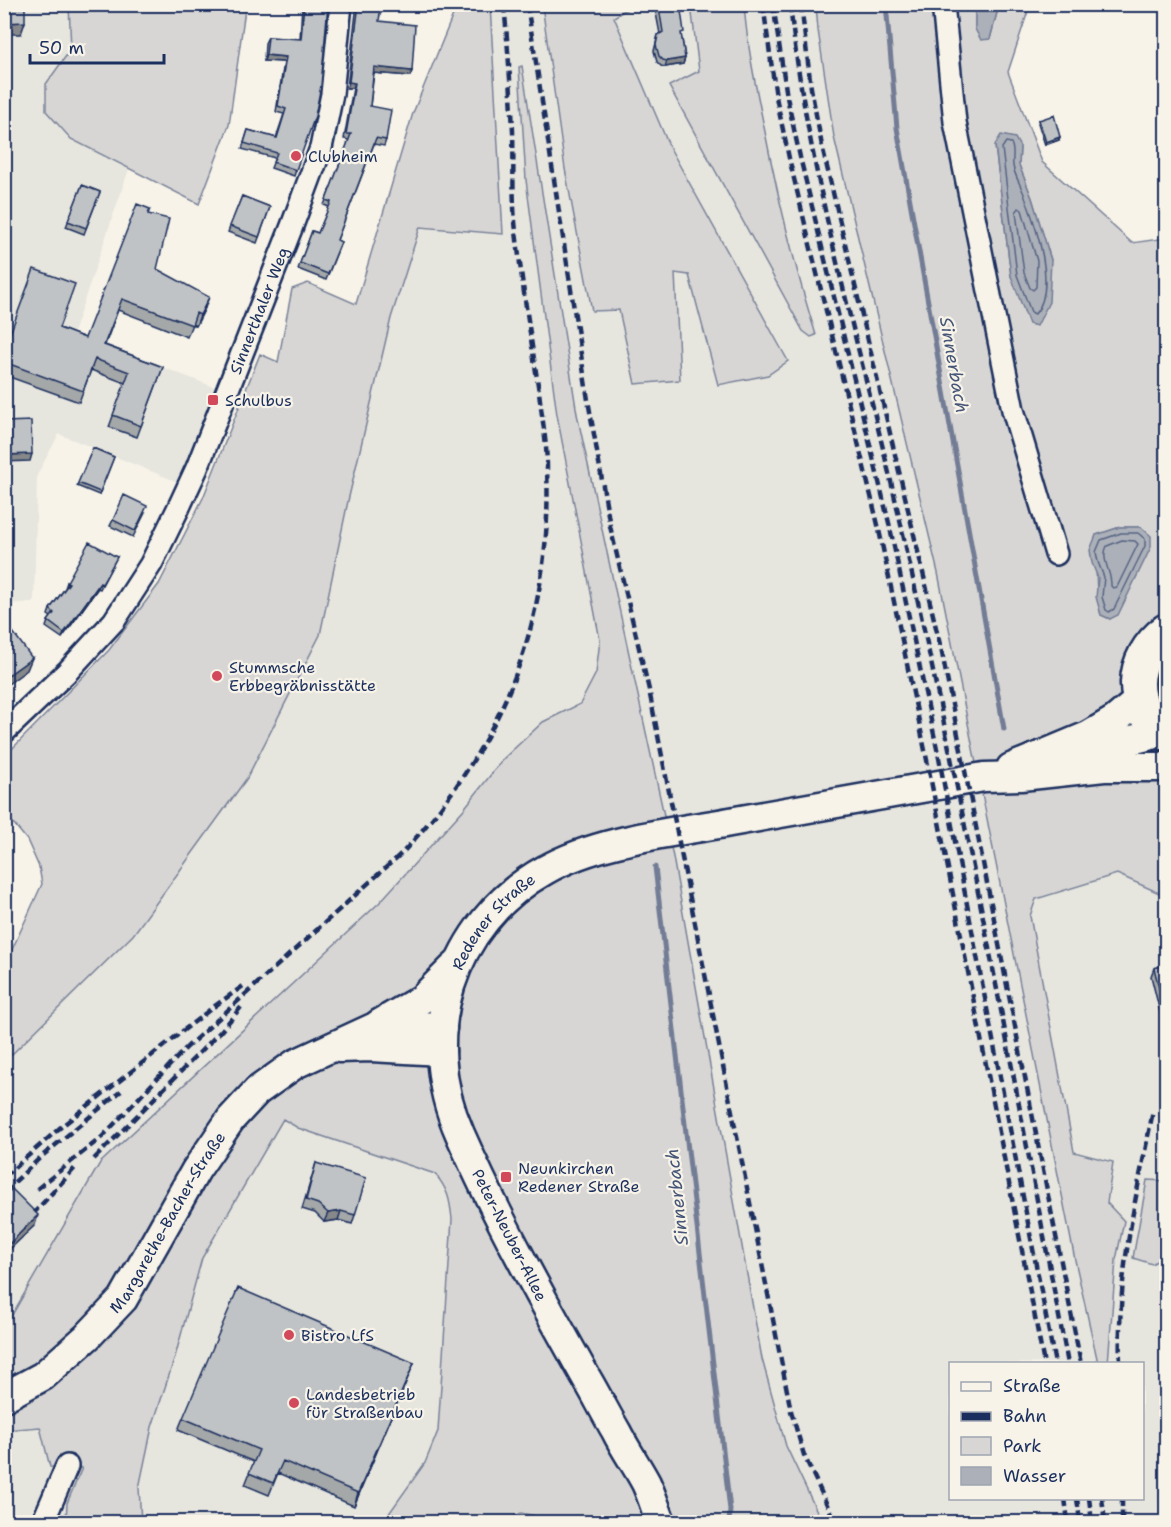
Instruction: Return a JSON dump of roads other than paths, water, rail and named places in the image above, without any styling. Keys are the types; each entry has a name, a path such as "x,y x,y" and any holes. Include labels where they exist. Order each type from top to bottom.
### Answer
{"main road":[{"path":"1165,732 1149,717 1140,699 1138,672 1143,656 1153,641 1167,631"},
{"path":"984,777 1018,766 1088,736 1115,720 1140,699"},
{"path":"1018,766 1047,762 1165,732"},
{"path":"984,777 1021,776 1104,767 1167,767"},
{"name":"Redener Straße","path":"442,1039 447,991 460,961 482,923 513,891 546,869 588,851 649,836 984,777"},
{"path":"373,1028 422,999 460,961"},
{"name":"Margarethe-Bacher-Straße","path":"4,1397 43,1376 87,1337 123,1299 196,1170 231,1119 257,1091 295,1064 373,1028 392,1023 442,1039"},
{"name":"Margarethe-Bacher-Straße","path":"329,1048 371,1047 442,1039"},
{"name":"Peter-Neuber-Allee","path":"442,1039 442,1079 458,1131 492,1203 646,1484 661,1522"},
{"name":"Peter-Neuber-Allee","path":"615,1430 644,1522"}],"street":[{"name":"Sinnerthaler Weg","path":"4,732 68,672 114,621 152,564 178,509 197,468 321,148 332,94 342,4"},
{"path":"943,4 955,122 1011,399 1056,554"},
{"path":"43,1522 67,1467"}],"water":[{"path":"975,5 999,5 990,39 981,40 975,29"},
{"path":"1001,135 1015,138 1020,147 1019,165 1051,260 1049,302 1037,326 1029,324 1011,276 995,145"},
{"path":"1120,527 1141,527 1151,536 1151,547 1118,615 1110,619 1101,615 1096,597 1098,578 1090,550 1096,535"}],"waterway":[{"name":"Sinnerbach","path":"886,4 897,128 1004,729"},
{"name":"Sinnerbach","path":"655,867 730,1510 729,1522"}],"railway":[{"path":"37,1189 102,1137 187,1047 403,852 438,810 469,767 495,722 515,676 531,627 541,577 547,524 547,469 544,430 515,219 513,131 504,4"},
{"path":"527,4 588,400 610,526 649,690 791,1411 804,1455 835,1522"},
{"path":"763,4 776,97 789,158 878,525 927,760 1044,1362"},
{"path":"773,4 787,97 800,157 889,523 939,758 1055,1362"},
{"path":"790,4 810,140 824,208 890,476 949,748 1068,1362"},
{"path":"801,4 811,88 822,146 942,653 1081,1362"},
{"path":"4,1177 62,1126 246,984"},
{"path":"94,1159 221,1031 242,1006"},
{"path":"4,1192 41,1157 121,1091"},
{"path":"1120,1362 1122,1299 1129,1236 1153,1111"},
{"path":"32,1215 75,1168"},
{"path":"1065,1500 1068,1522"},
{"path":"1077,1500 1080,1522"},
{"path":"1089,1500 1092,1522"},
{"path":"1102,1500 1105,1522"},
{"path":"1122,1500 1122,1522"}],"place":[{"name":"Clubheim","path":"296,156"},
{"name":"Schulbus","path":"213,400"},
{"name":"Stummsche Erbbegräbnisstätte","path":"217,676"},
{"name":"Neunkirchen Redener Straße","path":"506,1177"},
{"name":"Bistro LfS","path":"289,1335"},
{"name":"Landesbetrieb für Straßenbau","path":"294,1403"}]}
